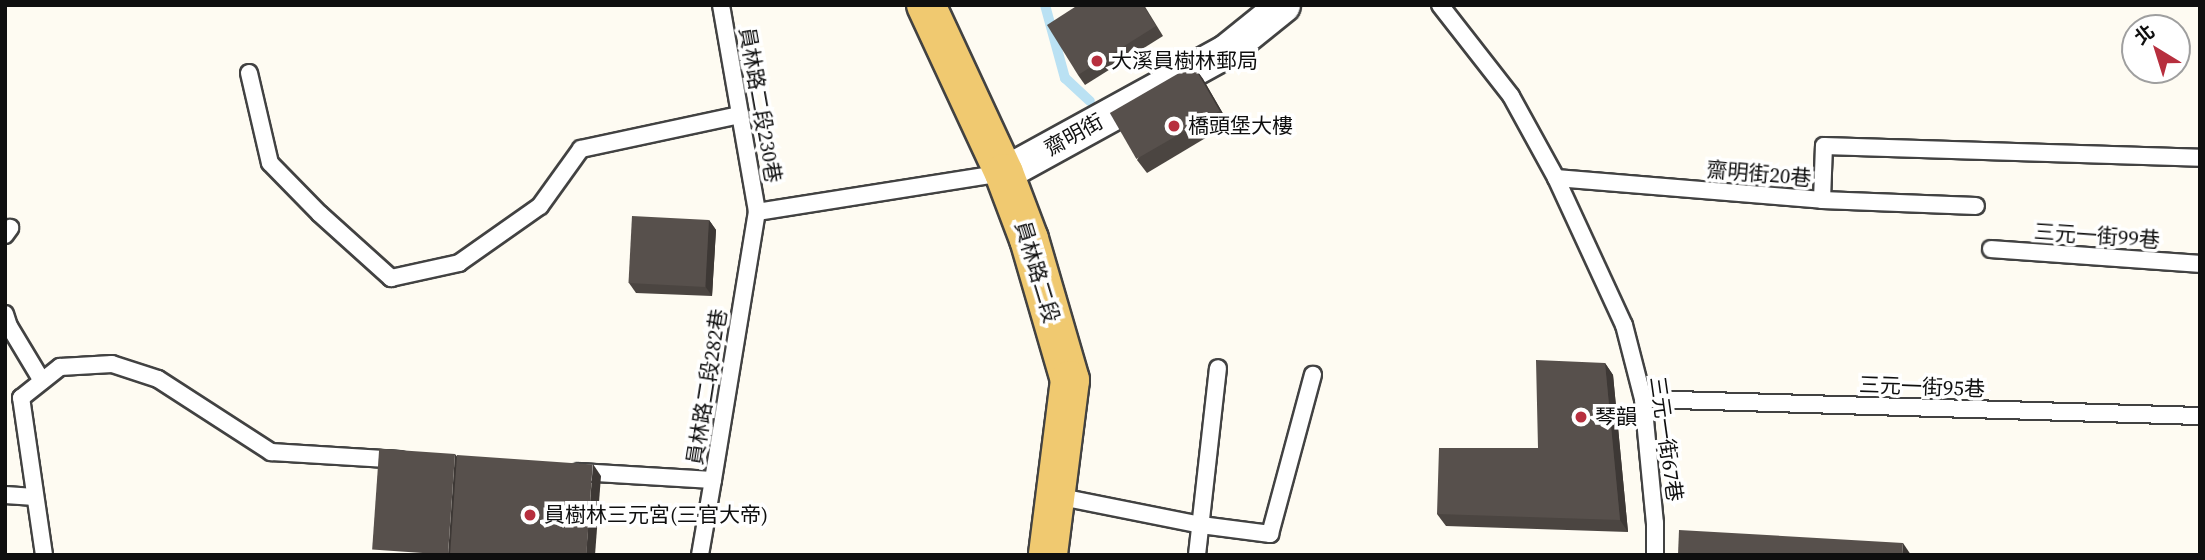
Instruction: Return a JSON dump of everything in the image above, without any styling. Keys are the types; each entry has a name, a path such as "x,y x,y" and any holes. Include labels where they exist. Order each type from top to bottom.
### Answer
{"main road":[{"name":"員林路二段","path":"926,5 1004,173 1029,239 1070,380 1048,555"}],"street":[{"name":"齋明街","path":"1004,173 1226,51 1283,5"}],"lane":[{"name":"員林路二段230巷","path":"721,5 757,212"},
{"path":"1440,5 1511,96 1556,178"},
{"path":"248,73 270,163 320,214 391,278 459,263 540,206 582,149 740,115"},
{"name":"齋明街20巷","path":"1556,178 1822,200 1824,146 2200,158"},
{"path":"757,212 1004,173"},
{"name":"三元一街67巷","path":"1556,178 1624,325 1643,399 1655,523 1655,555"},
{"path":"1822,200 1976,206"},
{"name":"員林路二段282巷","path":"561,470 713,480 757,212"},
{"name":"三元一街99巷","path":"1991,249 2200,264"},
{"path":"5,314 9,326 42,381"},
{"path":"44,555 21,398 60,368 112,364 158,379 271,452 423,462"},
{"path":"1196,555 1218,369"},
{"path":"1056,496 1201,525 1270,534 1313,375"},
{"name":"三元一街95巷","path":"1643,399 2200,416"},
{"path":"700,555 713,480"},
{"path":"5,495 34,497"}],"building":[{"name":"大溪員樹林郵局","path":"1078,5 1143,5 1156,26 1078,75 1047,25"},
{"name":"橋頭堡大樓","path":"1193,65 1220,111 1136,159 1110,113"},
{"path":"632,216 709,220 705,287 628,283"},
{"name":"琴韻","path":"1536,360 1605,363 1620,520 1437,514 1439,448 1538,448"},
{"path":"379,449 455,454 448,555 372,549"},
{"name":"員樹林三元宮(三官大帝)","path":"457,455 593,464 586,555 450,555"},
{"path":"1679,530 1903,543 1902,555 1678,555"}],"waterway":[{"path":"1045,5 1065,78 1090,101"}],"place":[{"name":"大溪員樹林郵局","path":"1097,61"},
{"name":"橋頭堡大樓","path":"1174,126"},
{"name":"琴韻","path":"1581,417"},
{"name":"員樹林三元宮(三官大帝)","path":"530,515"}]}
